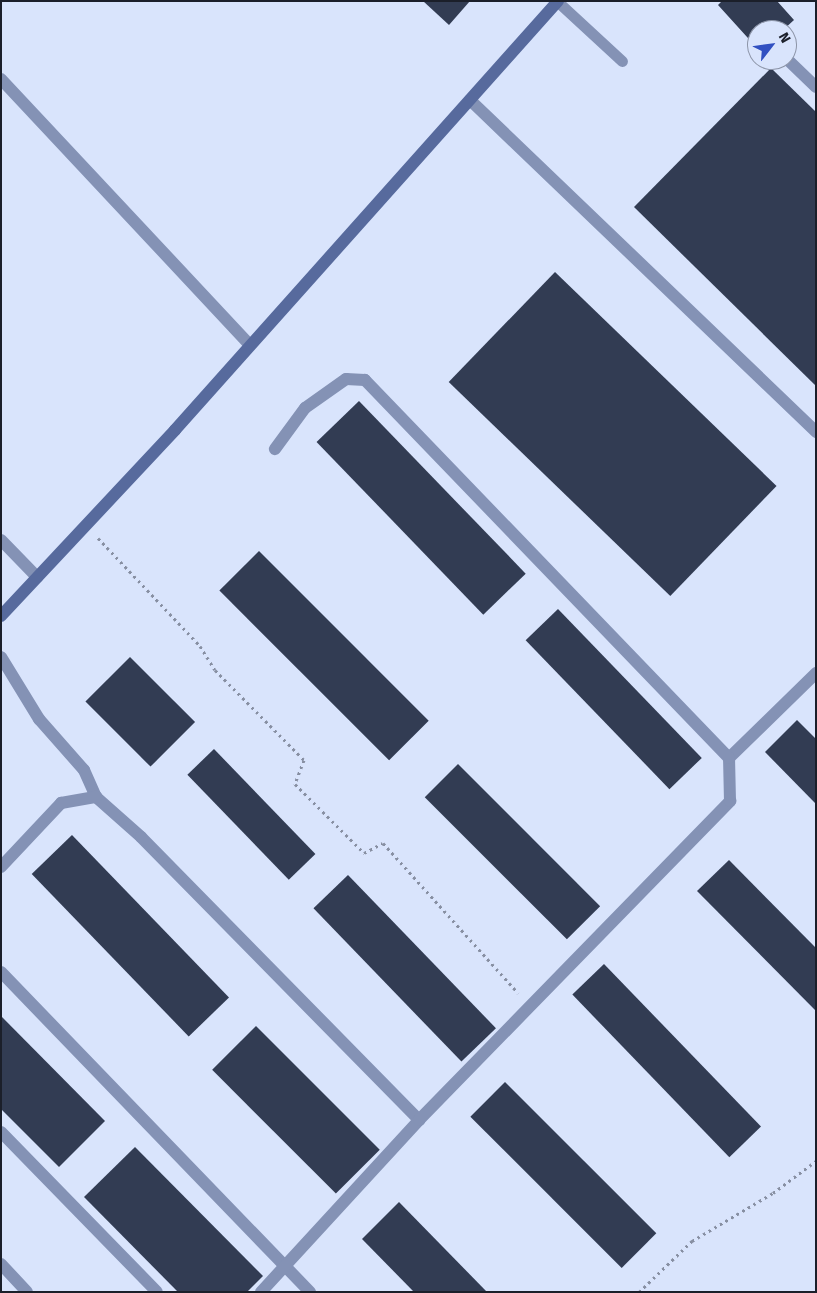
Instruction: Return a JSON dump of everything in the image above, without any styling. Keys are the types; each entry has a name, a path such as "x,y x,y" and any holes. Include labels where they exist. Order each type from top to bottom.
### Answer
{"street":[{"path":"1,616 250,345 558,2"},
{"path":"797,69 816,87"},
{"path":"1,79 250,345"},
{"path":"470,100 816,432"},
{"path":"261,1292 419,1120 730,801 729,758 365,380 346,379 305,408 275,449"},
{"path":"1,540 37,577"},
{"path":"1,657 39,720 84,770 96,797 142,837 419,1120"},
{"path":"729,758 816,673"},
{"path":"1,867 61,803 96,797"},
{"path":"1,972 310,1292"},
{"path":"1,1132 157,1292"},
{"path":"1,1264 27,1292"}],"lane":[{"path":"558,2 622,61"}],"path":[{"path":"86,525 200,646 215,670 304,760 295,784 364,852 383,843 530,1006"},
{"path":"639,1292 692,1241 773,1193 816,1161"}],"building":[{"path":"423,1 470,1 449,25"},
{"path":"722,1 777,1 794,20 747,20 747,37 718,5"},
{"path":"769,70 773,70 816,112 816,386 634,207"},
{"path":"555,272 777,486 670,596 449,382"},
{"path":"359,401 526,574 483,615 317,442"},
{"path":"259,551 429,721 389,760 219,591"},
{"path":"558,609 702,758 669,789 526,640"},
{"path":"130,657 195,722 151,767 85,702"},
{"path":"797,720 816,739 816,804 765,752"},
{"path":"214,749 315,854 289,880 187,775"},
{"path":"458,764 600,906 567,939 425,797"},
{"path":"72,835 229,998 189,1036 32,874"},
{"path":"729,860 816,948 816,1011 697,891"},
{"path":"348,875 496,1028 461,1062 313,908"},
{"path":"604,964 761,1127 729,1157 572,995"},
{"path":"1,1016 105,1121 59,1167 1,1109"},
{"path":"256,1026 380,1150 336,1194 212,1070"},
{"path":"505,1082 656,1233 622,1268 470,1117"},
{"path":"135,1147 263,1276 247,1292 178,1292 84,1197"},
{"path":"399,1202 487,1292 414,1292 362,1239"}]}
